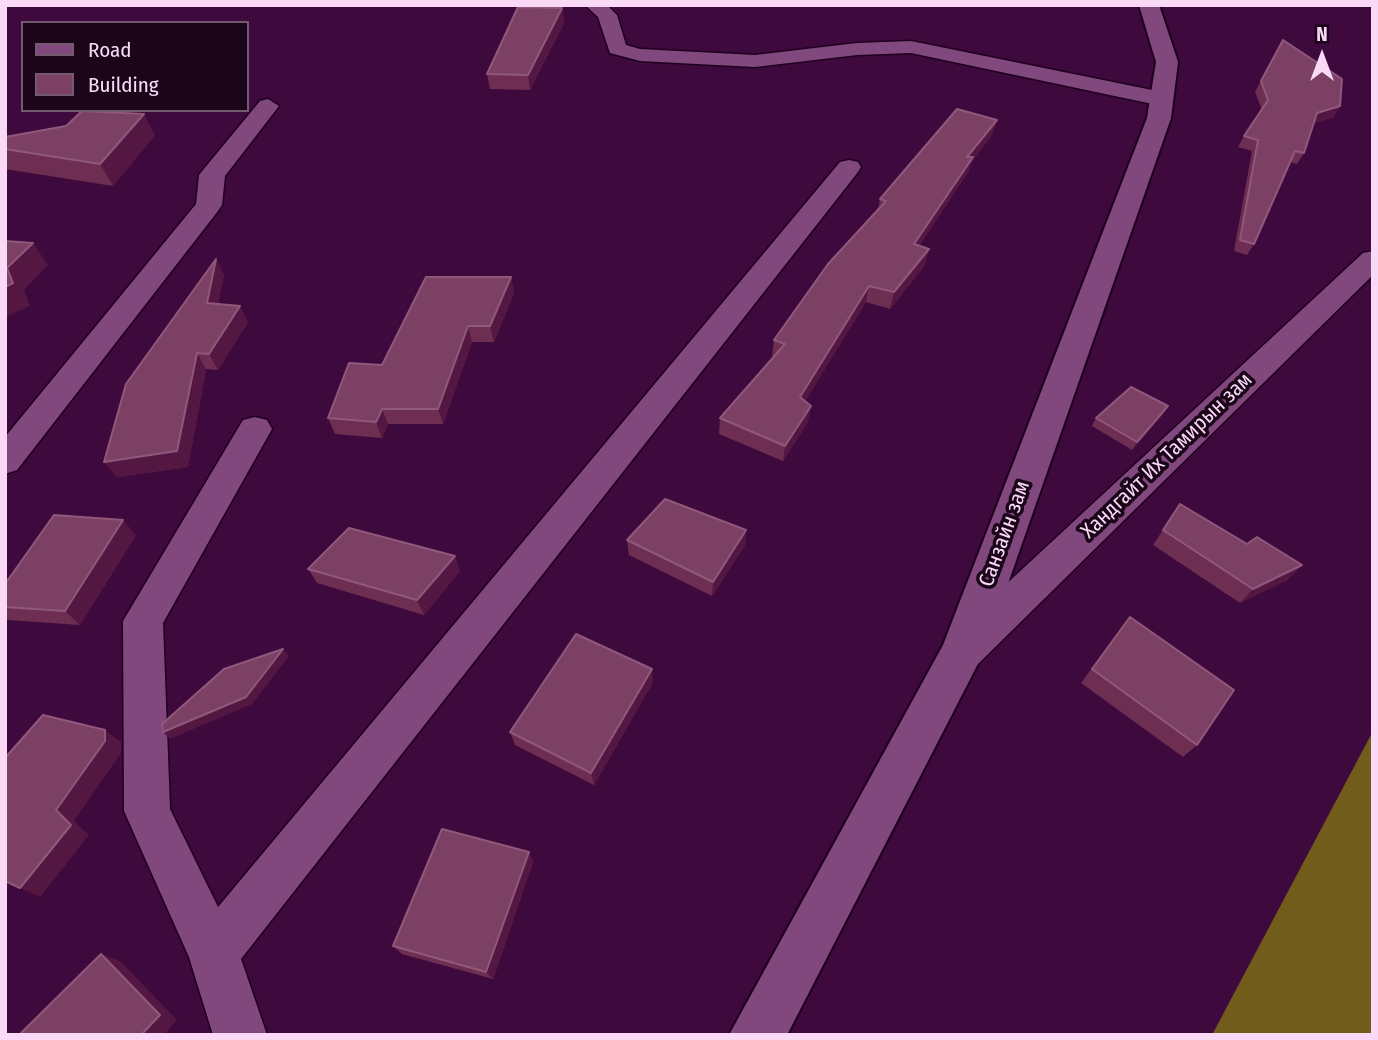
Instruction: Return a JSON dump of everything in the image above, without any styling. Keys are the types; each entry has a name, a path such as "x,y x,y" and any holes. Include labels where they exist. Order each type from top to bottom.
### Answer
{"main road":[{"name":"Санзайн зам","path":"757,1035 962,652 1159,118 1167,62 1149,5"}],"street":[{"path":"595,5 607,15 617,49 639,55 755,61 857,49 911,47 1162,99"},
{"path":"5,461 209,205 212,175 268,106"},
{"path":"213,953 849,167"},
{"name":"Хандгайт Их Тамирын зам","path":"962,652 1373,259"},
{"path":"240,1035 213,953 147,811 143,621 255,429"}],"shaded area":[{"path":"1373,731 1373,1035 1212,1035"}],"building":[{"path":"518,7 562,8 528,75 487,74"},
{"path":"1283,40 1342,79 1340,106 1317,113 1304,153 1295,151 1254,244 1240,240 1258,140 1244,136 1268,100 1261,81"},
{"path":"957,109 997,120 967,157 973,157 914,244 929,249 894,292 869,286 800,397 811,406 785,446 720,418 785,344 774,340 828,264 886,201 880,199"},
{"path":"81,112 144,114 100,164 5,149 5,137 66,126"},
{"path":"5,241 33,243 7,268 13,283 5,287"},
{"path":"216,259 207,303 240,306 209,354 197,353 177,451 104,462 126,384"},
{"path":"426,277 511,277 490,326 468,326 438,409 382,409 376,422 328,418 349,363 382,365"},
{"path":"1131,387 1168,406 1137,442 1096,418"},
{"path":"665,499 746,530 713,582 627,540"},
{"path":"1180,504 1247,544 1257,537 1302,565 1253,589 1163,530"},
{"path":"54,515 123,520 65,611 5,607 5,584"},
{"path":"349,528 455,556 417,600 308,569"},
{"path":"1130,617 1234,690 1197,745 1092,669"},
{"path":"576,634 652,669 591,773 510,732"},
{"path":"283,649 246,697 163,732 162,724 224,669"},
{"path":"43,715 105,730 105,741 56,810 71,825 20,888 5,881 5,758"},
{"path":"442,829 529,852 486,972 393,946"},
{"path":"101,954 160,1015 141,1035 19,1035"}]}
